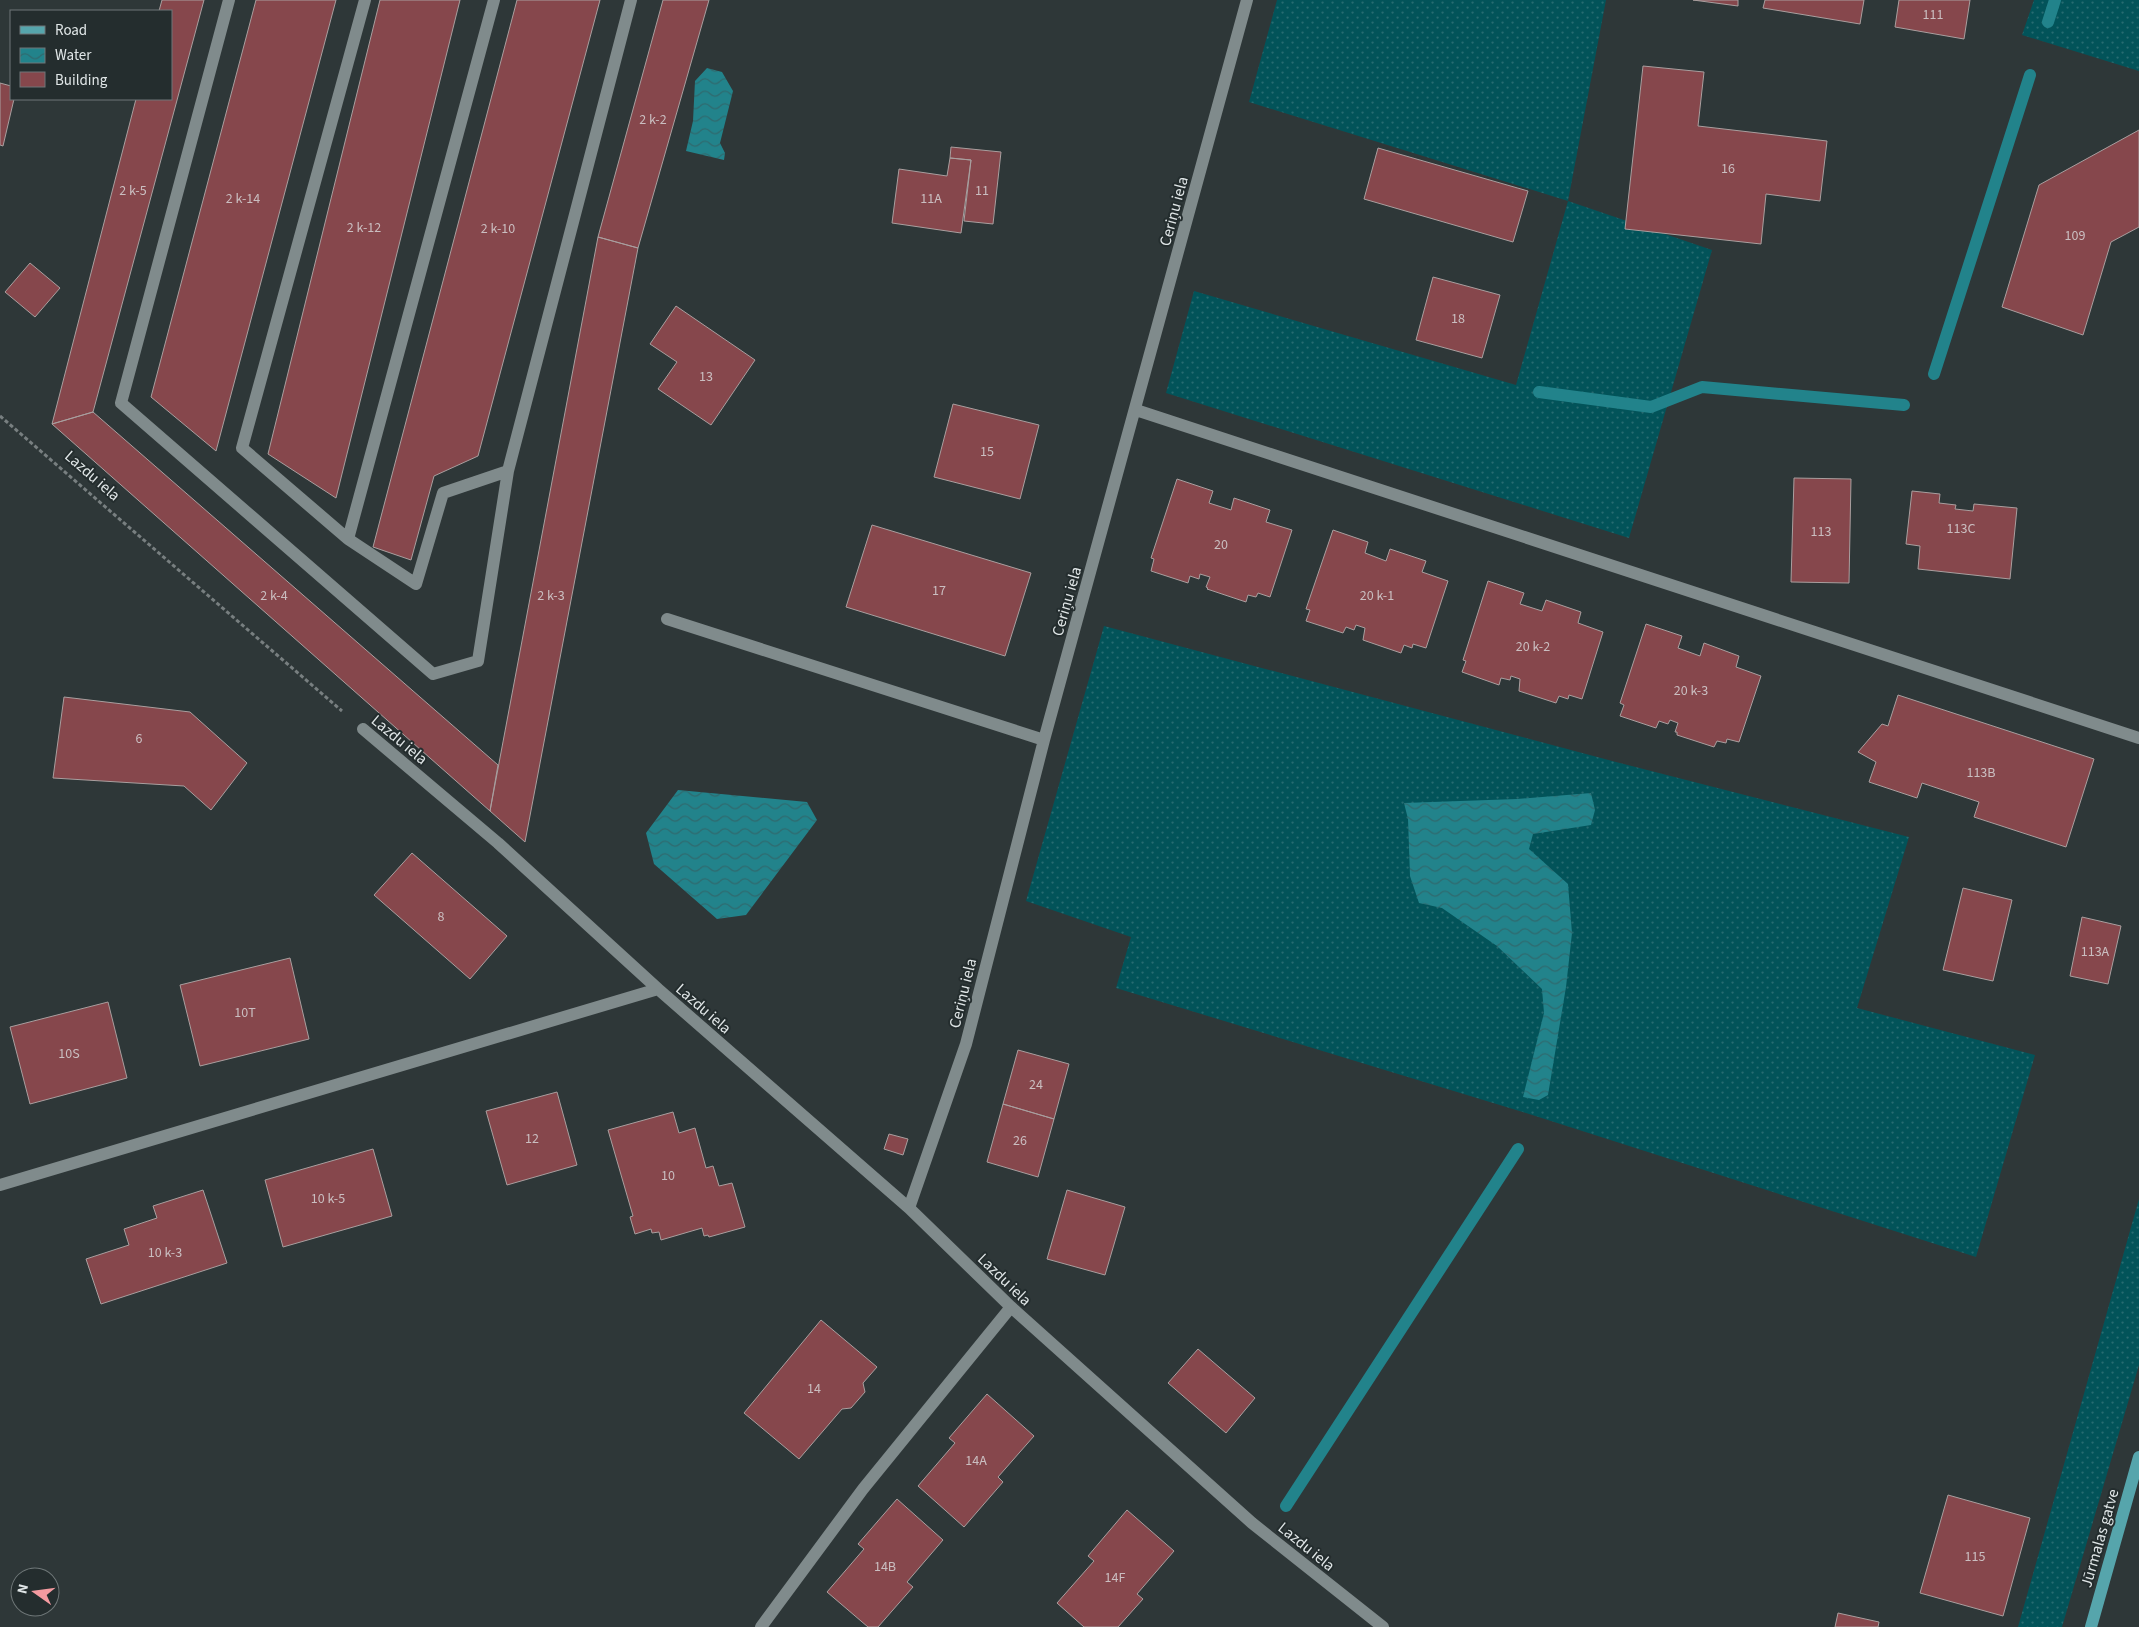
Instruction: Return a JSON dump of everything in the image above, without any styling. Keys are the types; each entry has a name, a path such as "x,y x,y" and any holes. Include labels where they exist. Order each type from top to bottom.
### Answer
{"main road":[{"name":"Jūrmalas gatve","path":"2091,1627 2139,1457"}],"street":[{"path":"229,0 121,403 433,674 478,661 508,471 631,0"},
{"path":"365,0 242,448 348,539 416,584 443,493 508,471"},
{"path":"348,539 494,0"},
{"name":"Ceriņu iela","path":"909,1208 966,1044 1044,740 1247,0"},
{"path":"1136,410 2139,738"},
{"path":"666,619 1044,740"},
{"name":"Lazdu iela","path":"363,729 498,843 658,989 909,1208 1011,1307 1252,1523 1383,1627"},
{"path":"0,1185 658,989"},
{"path":"761,1627 863,1489 1011,1307"}],"path":[{"name":"Lazdu iela","path":"0,416 363,729"}],"shaded area":[{"path":"1277,0 1606,0 1568,201 1249,102"},
{"path":"2034,0 2139,0 2139,71 2022,35"},
{"path":"1568,201 1712,250 1629,538 1166,393 1194,291 1516,385"},
{"path":"1104,626 1616,762 1909,837 1857,1008 2035,1055 1976,1257 1526,1113 1116,988 1131,937 1026,901"},
{"path":"2139,1199 2139,1365 2062,1627 2018,1627"}],"water":[{"path":"707,68 722,72 733,91 720,143 725,153 724,160 686,151 693,121 695,81"},
{"path":"678,790 807,802 817,820 746,915 717,919 654,864 646,833"},
{"path":"1591,793 1595,810 1591,825 1533,834 1529,849 1568,884 1572,933 1566,987 1548,1095 1539,1100 1523,1097 1544,1013 1542,989 1497,946 1442,908 1419,903 1410,876 1408,819 1404,803 1517,799"}],"building":[{"path":"162,0 204,0 93,412 52,424 136,100 172,100 172,10 159,10"},
{"path":"256,0 336,0 216,451 151,397"},
{"path":"380,0 460,0 336,498 268,454"},
{"path":"517,0 600,0 478,456 434,476 411,560 373,547"},
{"path":"663,0 709,0 638,248 598,237"},
{"path":"1693,0 1738,0 1738,6"},
{"path":"1765,0 1864,0 1860,24 1763,8"},
{"path":"1899,0 1970,0 1964,39 1895,27"},
{"path":"1643,66 1704,72 1698,126 1827,141 1820,201 1766,194 1761,244 1625,229"},
{"path":"0,83 10,86 10,100 14,100 3,146 0,145"},
{"path":"2139,130 2139,227 2111,242 2083,335 2002,307 2039,185"},
{"path":"951,147 1001,152 993,224 964,221 971,160 950,158"},
{"path":"1378,148 1528,191 1513,242 1364,199"},
{"path":"950,158 971,160 961,233 892,223 899,169 947,176"},
{"path":"598,237 638,248 525,842 490,811"},
{"path":"30,263 60,288 35,317 5,292"},
{"path":"1433,277 1500,295 1482,358 1416,340"},
{"path":"676,306 755,360 711,425 658,389 677,362 650,344"},
{"path":"953,404 1039,425 1020,499 934,477"},
{"path":"93,412 498,765 490,811 52,424"},
{"path":"1794,478 1851,479 1849,583 1791,582"},
{"path":"1177,479 1213,491 1209,503 1231,510 1234,498 1270,510 1266,522 1292,530 1270,597 1258,593 1256,597 1248,595 1246,602 1207,589 1210,577 1200,574 1199,579 1190,576 1188,583 1151,571 1154,559 1151,558"},
{"path":"1912,491 1940,494 1939,503 1956,505 1955,509 1973,511 1974,504 2017,508 2010,579 1918,569 1920,546 1906,544"},
{"path":"872,525 1031,573 1005,656 846,607"},
{"path":"1333,530 1368,542 1365,553 1386,561 1390,549 1426,561 1422,572 1448,581 1426,648 1413,644 1412,648 1404,645 1401,653 1363,640 1365,628 1356,625 1354,630 1346,627 1343,633 1306,621 1310,610 1306,609"},
{"path":"1488,581 1524,593 1520,604 1542,611 1546,600 1581,612 1578,623 1603,632 1582,699 1569,695 1568,699 1559,696 1556,703 1519,691 1520,679 1511,676 1510,680 1501,678 1499,685 1462,672 1466,661 1463,660"},
{"path":"1646,624 1682,636 1678,648 1700,656 1704,643 1739,656 1736,667 1761,676 1739,742 1727,739 1726,743 1717,741 1714,747 1677,735 1677,732 1675,732 1678,723 1670,720 1668,724 1659,721 1656,728 1620,716 1624,705 1620,703"},
{"path":"1898,695 2094,759 2066,847 1974,817 1979,802 1922,783 1917,798 1869,782 1876,762 1858,752 1882,724 1888,726"},
{"path":"64,697 190,712 247,763 211,810 184,786 53,778"},
{"path":"412,853 507,936 470,979 374,895"},
{"path":"1963,888 2012,900 1993,981 1943,970"},
{"path":"2082,917 2121,926 2108,984 2070,976"},
{"path":"290,958 309,1039 200,1066 180,985"},
{"path":"108,1002 127,1078 30,1104 10,1027"},
{"path":"1018,1050 1069,1064 1054,1119 1003,1104"},
{"path":"557,1092 577,1165 507,1185 486,1111"},
{"path":"1003,1104 1054,1119 1038,1177 987,1162"},
{"path":"673,1112 679,1133 695,1128 706,1168 713,1166 719,1186 732,1183 745,1227 709,1237 708,1235 704,1236 702,1228 661,1240 659,1232 652,1233 651,1229 635,1234 630,1217 633,1216 608,1130"},
{"path":"889,1134 908,1139 903,1155 884,1149"},
{"path":"373,1149 392,1216 283,1247 265,1180"},
{"path":"203,1190 227,1263 101,1304 86,1259 129,1245 124,1229 157,1218 153,1206"},
{"path":"1067,1190 1125,1207 1105,1275 1047,1259"},
{"path":"821,1320 877,1367 863,1383 865,1392 851,1408 842,1409 799,1459 744,1413"},
{"path":"1198,1349 1255,1398 1226,1433 1168,1383"},
{"path":"987,1394 1034,1436 998,1477 1003,1482 964,1527 918,1486 955,1443 949,1438"},
{"path":"1948,1495 2030,1518 2003,1616 1920,1593"},
{"path":"897,1499 943,1540 907,1582 913,1587 878,1627 868,1627 827,1592 864,1549 858,1544"},
{"path":"1127,1510 1174,1551 1137,1594 1143,1599 1118,1627 1084,1627 1057,1603 1094,1561 1088,1556"},
{"path":"1838,1613 1879,1622 1878,1627 1835,1627"}],"waterway":[{"path":"2048,22 2055,0"},
{"path":"1934,374 2030,75"},
{"path":"1539,392 1651,407 1702,387 1904,405"},
{"path":"1286,1506 1518,1149"}]}
